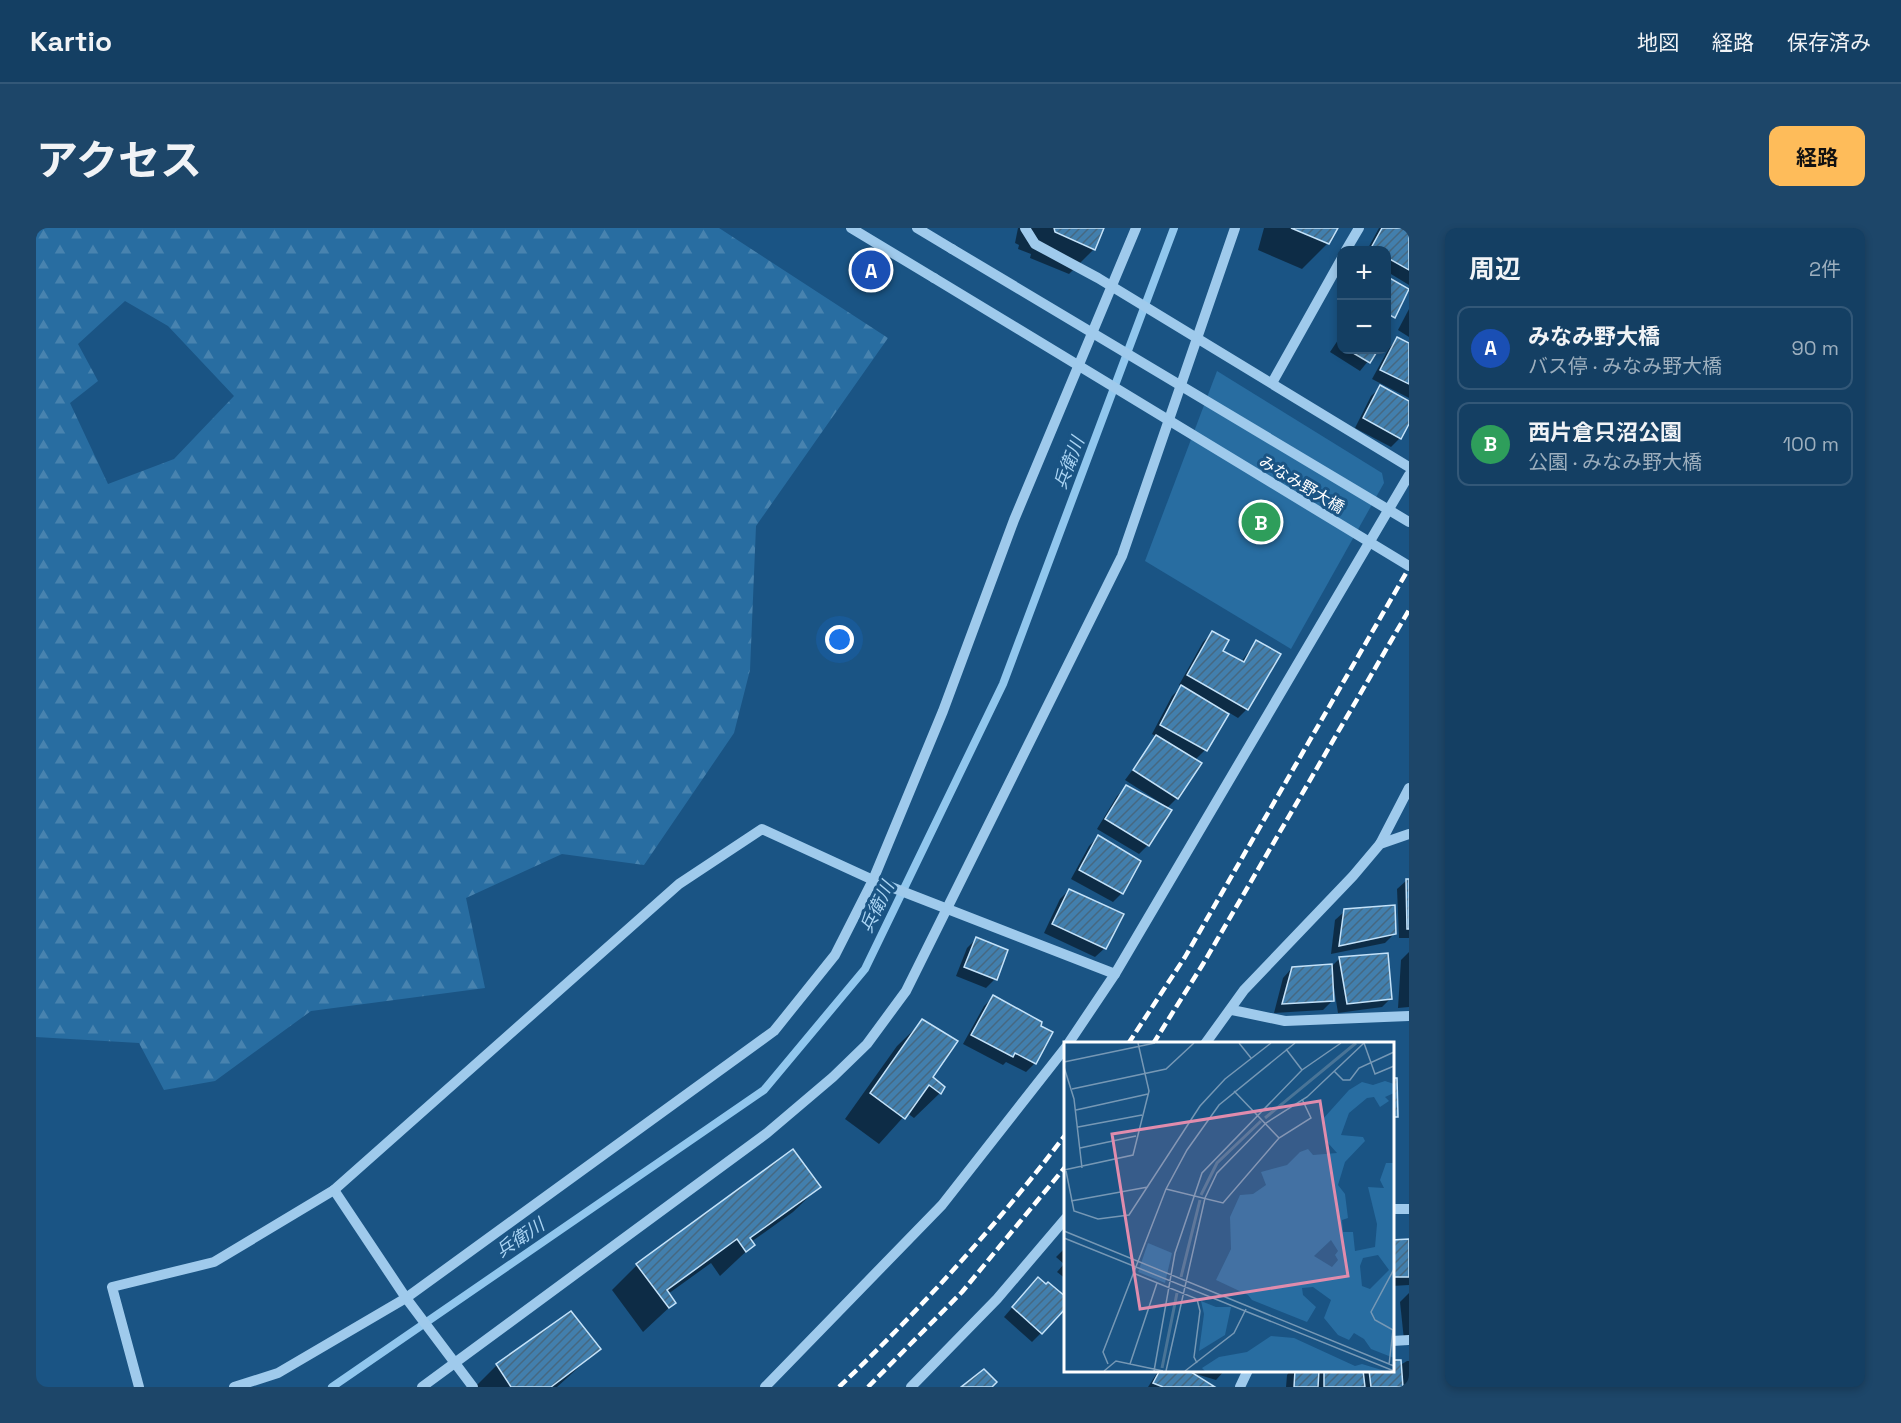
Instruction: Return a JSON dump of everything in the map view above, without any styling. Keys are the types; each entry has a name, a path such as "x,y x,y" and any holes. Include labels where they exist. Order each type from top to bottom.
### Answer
{"street":[{"name":"みなみ野大橋","path":"851,228 1409,566"},
{"name":"みなみ野大橋","path":"917,228 1409,522"},
{"path":"1025,228 1035,244 1112,287 1409,467"},
{"path":"234,1387 278,1373 409,1303 774,1031 835,955 873,880 943,711 1014,520 1136,228"},
{"path":"422,1387 767,1133 833,1077 867,1044 906,991 1122,556 1234,228"},
{"path":"1348,246 1359,228"},
{"path":"1272,383 1337,265"},
{"path":"1069,1042 1115,974 1409,475"},
{"path":"1207,1042 1232,1010 1244,990 1380,844 1409,788"},
{"path":"139,1387 112,1287 214,1262 334,1190 679,884 762,829 885,885 1115,974"},
{"path":"1380,844 1409,834"},
{"path":"1232,1010 1296,1022 1409,1016"},
{"path":"765,1387 942,1205 1064,1048"},
{"path":"334,1190 409,1303 473,1387"},
{"path":"911,1387 997,1299 1064,1219"},
{"path":"1394,1341 1409,1340"},
{"path":"1240,1387 1248,1372"}],"green space":[{"path":"36,228 719,228 888,338 756,526 750,670 734,733 644,865 562,854 466,898 485,988 311,1011 215,1081 164,1090 139,1043 36,1037","holes":["125,301 168,326 234,396 174,459 108,484 70,403 98,381 78,344"]},
{"path":"1217,371 1382,473 1384,483 1291,649 1145,561"}],"building":[{"path":"1054,228 1104,228 1095,250 1055,232"},
{"path":"1291,228 1338,228 1329,244"},
{"path":"1382,228 1409,228 1409,270 1391,260 1391,246 1372,246"},
{"path":"1391,279 1409,289 1395,318 1391,316"},
{"path":"1397,337 1409,343 1409,384 1380,370 1388,354 1391,354"},
{"path":"1355,354 1376,354 1370,363"},
{"path":"1380,385 1409,401 1409,424 1401,439 1363,418"},
{"path":"1212,631 1229,640 1223,651 1244,662 1256,640 1281,654 1248,710 1187,675"},
{"path":"1181,685 1229,714 1207,751 1160,725"},
{"path":"1156,735 1202,763 1178,799 1133,770"},
{"path":"1126,785 1172,810 1149,846 1105,819"},
{"path":"1098,835 1141,861 1123,894 1079,870"},
{"path":"1406,879 1409,879 1409,929 1407,929"},
{"path":"1069,889 1124,914 1106,949 1052,924"},
{"path":"1395,905 1396,934 1339,946 1344,909"},
{"path":"976,937 1008,950 997,980 964,967"},
{"path":"1388,953 1392,999 1347,1004 1339,957"},
{"path":"1332,964 1334,1001 1282,1004 1292,967"},
{"path":"993,995 1042,1022 1041,1026 1053,1032 1036,1064 1015,1053 1013,1057 971,1035"},
{"path":"922,1019 958,1041 933,1077 945,1087 941,1094 929,1085 905,1119 870,1093"},
{"path":"1394,1078 1397,1078 1398,1117 1394,1117"},
{"path":"793,1149 821,1187 750,1238 755,1245 746,1252 737,1239 667,1290 676,1303 669,1308 636,1264"},
{"path":"1409,1239 1409,1277 1394,1277 1394,1240"},
{"path":"1038,1277 1064,1295 1064,1310 1042,1334 1012,1307"},
{"path":"571,1311 601,1349 551,1387 511,1387 496,1364"},
{"path":"1394,1360 1401,1360 1403,1387 1371,1387 1369,1372 1394,1372"},
{"path":"984,1369 997,1382 992,1387 961,1387"},
{"path":"1159,1372 1191,1372 1215,1387 1163,1387 1153,1383"},
{"path":"1295,1372 1319,1372 1318,1387 1294,1387"},
{"path":"1324,1372 1363,1372 1365,1387 1324,1387"}],"waterway":[{"name":"兵衛川","path":"332,1387 764,1090 865,969 1003,684 1174,228"}],"railway":[{"path":"1129,1042 1185,957 1409,568"},
{"path":"1154,1042 1203,964 1409,610"},
{"path":"839,1387 957,1265 1013,1201 1064,1137"},
{"path":"868,1387 962,1292 1064,1168"}],"place":[{"name":"みなみ野大橋","path":"871,270"},
{"name":"西片倉只沼公園","path":"1261,522"}]}
